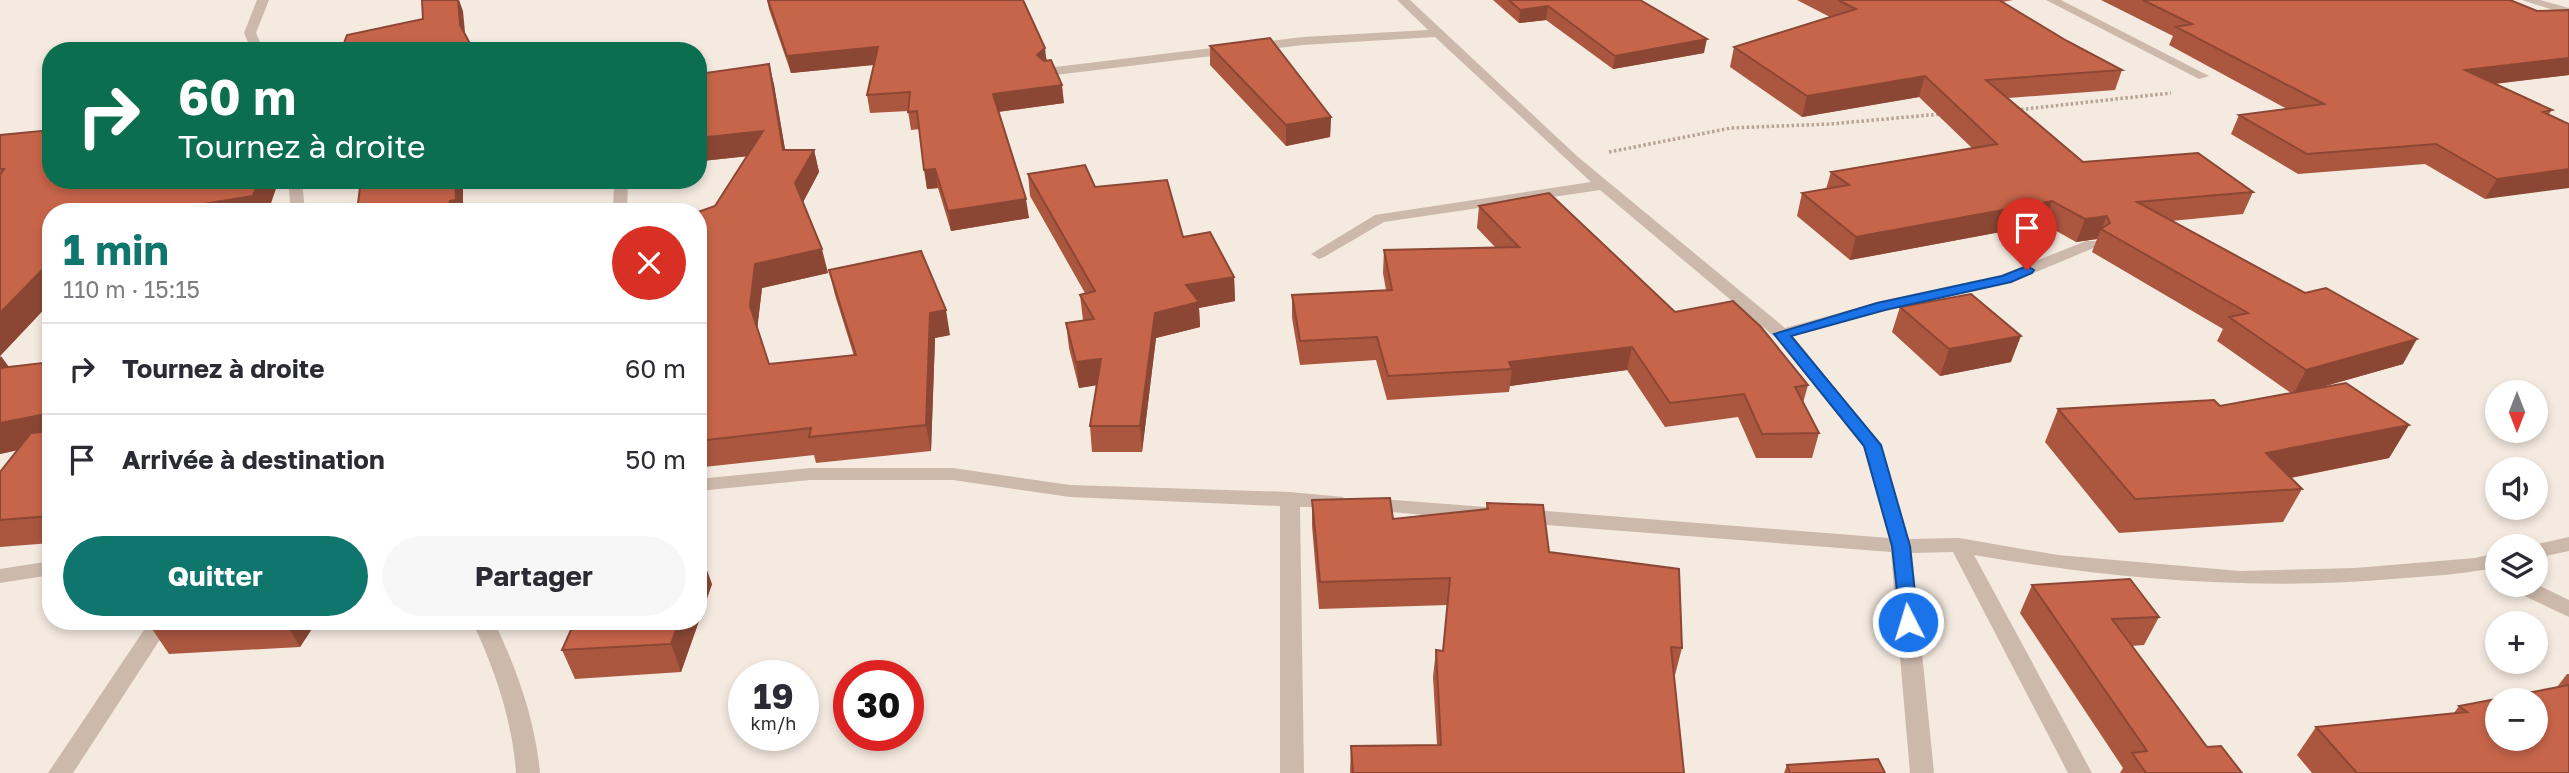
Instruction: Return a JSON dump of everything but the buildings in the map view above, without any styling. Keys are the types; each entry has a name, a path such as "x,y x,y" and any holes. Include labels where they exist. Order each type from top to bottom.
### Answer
{"street":[{"path":"254,42 250,33 263,0"},
{"path":"1403,0 1573,160 1782,334 1872,445 1901,546 1922,773"},
{"path":"2052,0 2203,76"},
{"path":"2528,0 2569,12"},
{"path":"1047,72 1303,41 1435,33"},
{"path":"1319,254 1380,218 1602,185"},
{"path":"1782,334 1882,306 2006,279 2091,244"},
{"path":"707,484 810,474 953,474 1070,491 1290,498 1901,546 1959,545 2058,562 2240,578 2356,575 2485,563"},
{"path":"1290,498 1292,773"},
{"path":"2548,548 2569,544"},
{"path":"1959,545 2080,773"},
{"path":"2475,565 2485,570"},
{"path":"0,576 42,569"},
{"path":"2545,597 2569,609"},
{"path":"60,773 155,630"},
{"path":"487,630 510,677 527,753 528,773"}],"path":[{"path":"2009,110 2204,89 2211,84 2203,76"},
{"path":"1573,160 1731,128 1830,124 1945,114"}],"route":[{"path":"1908,622 1901,546 1872,445 1782,334 1882,306 2006,279 2027,270"}]}
